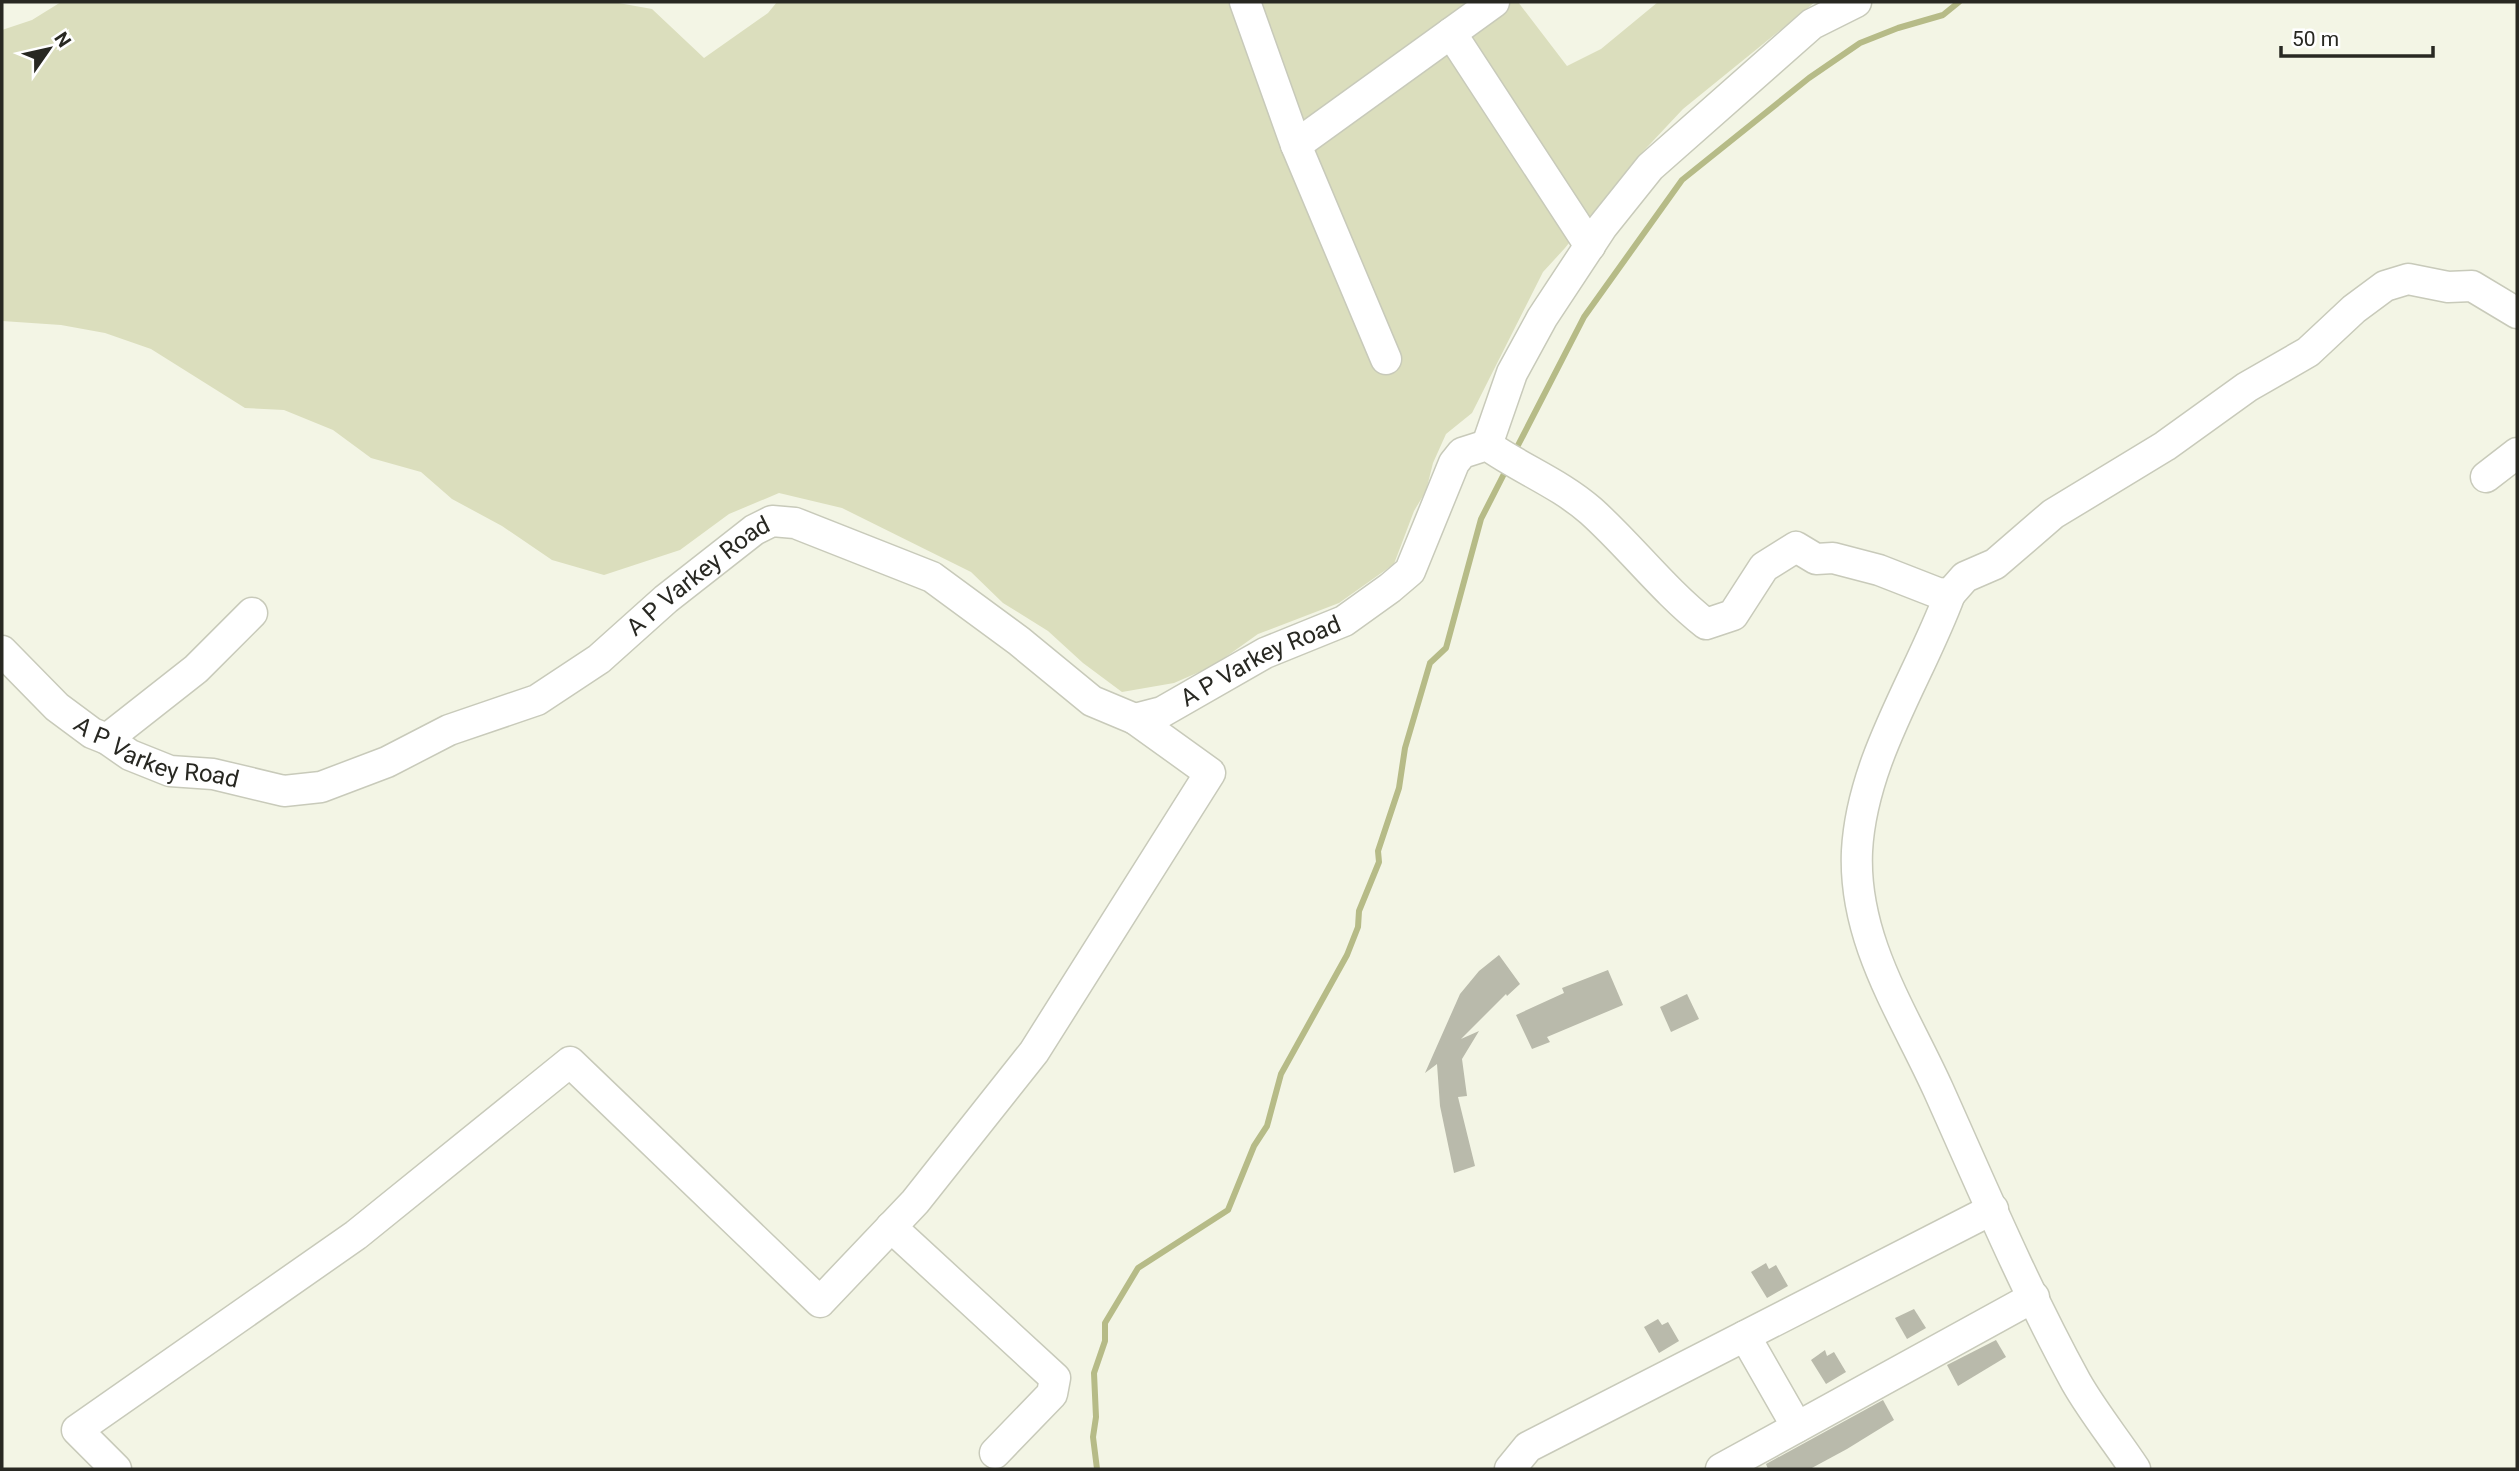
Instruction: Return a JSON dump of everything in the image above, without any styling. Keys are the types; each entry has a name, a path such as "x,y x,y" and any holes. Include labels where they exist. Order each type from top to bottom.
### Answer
{"street":[{"path":"1245,2 1296,145 1386,359"},
{"path":"1296,145 1494,2"},
{"path":"1856,2 1845,5 1812,24 1659,159 1590,246 1542,318 1512,373 1496,454 1561,486 1592,513 1666,590 1706,624 1733,615 1764,567 1786,550 1796,547 1815,559 1833,558 1868,567 1938,593 1951,594"},
{"path":"1451,33 1590,246"},
{"path":"2136,1469 2077,1383 2034,1297 1930,1071 1882,979 1858,901 1857,850 1866,795 1901,700 1931,646 1951,594 1965,577 1994,564 2053,514 2165,446 2247,387 2308,352 2354,309 2385,286 2408,279 2431,285 2472,286 2517,313"},
{"name":"A P Varkey Road","path":"2,651 57,707 92,733 107,738 131,755 170,771 213,774 284,791 345,780 449,730 537,700 599,659 726,550 772,521 795,523 932,577 1019,641 1093,701 1135,719 1161,712 1265,653 1344,621 1390,588 1410,572 1436,513 1446,477 1462,453 1496,454"},
{"path":"2486,477 2517,453"},
{"path":"107,738 196,669 252,613"},
{"path":"116,1469 77,1430 356,1235 570,1062 821,1302 915,1202 1034,1052 1210,773 1135,719"},
{"path":"1510,1469 1528,1447 1993,1209"},
{"path":"891,1227 1055,1378 1052,1394 995,1453"},
{"path":"1721,1469 2034,1297"},
{"path":"1745,1336 1797,1427"}],"green space":[{"path":"61,2 613,2 652,9 704,58 768,13 777,2 1518,2 1567,66 1601,49 1658,2 1815,2 1683,109 1636,159 1543,272 1472,413 1446,434 1433,463 1426,491 1414,511 1394,564 1339,603 1258,634 1213,666 1174,683 1122,692 1083,663 1048,631 1003,603 971,572 842,508 779,493 729,514 680,550 604,575 552,560 502,526 452,499 421,472 371,458 333,430 284,410 245,408 151,349 105,333 61,325 2,321 2,30 32,20"}],"building":[{"path":"1499,955 1520,984 1507,996 1506,994 1461,1039 1479,1031 1462,1059 1467,1096 1458,1097 1475,1166 1454,1173 1440,1106 1437,1064 1425,1073 1460,994 1479,971"},
{"path":"1608,970 1623,1005 1547,1037 1550,1042 1532,1049 1516,1015 1564,993 1562,988"},
{"path":"1687,994 1699,1019 1671,1032 1660,1007"},
{"path":"1766,1263 1769,1269 1776,1265 1788,1286 1767,1298 1751,1272"},
{"path":"1914,1309 1926,1328 1907,1339 1895,1318"},
{"path":"1658,1319 1662,1325 1668,1322 1679,1341 1659,1353 1644,1327"},
{"path":"1996,1340 2006,1357 1958,1386 1947,1365"},
{"path":"1825,1350 1827,1356 1834,1352 1846,1372 1826,1384 1811,1360"},
{"path":"1883,1400 1894,1420 1847,1449 1810,1469 1768,1469 1766,1464"}],"waterway":[{"path":"1514,453 1584,317 1682,180 1809,78 1860,43 1943,15 1959,2"},
{"path":"1097,1469 1093,1437 1096,1417 1094,1373 1105,1341 1105,1323 1138,1268 1228,1210 1254,1146 1267,1126 1281,1074 1347,955 1358,927 1359,911 1379,862 1378,851 1399,788 1405,748 1430,663 1446,648 1481,519 1508,466"}]}
